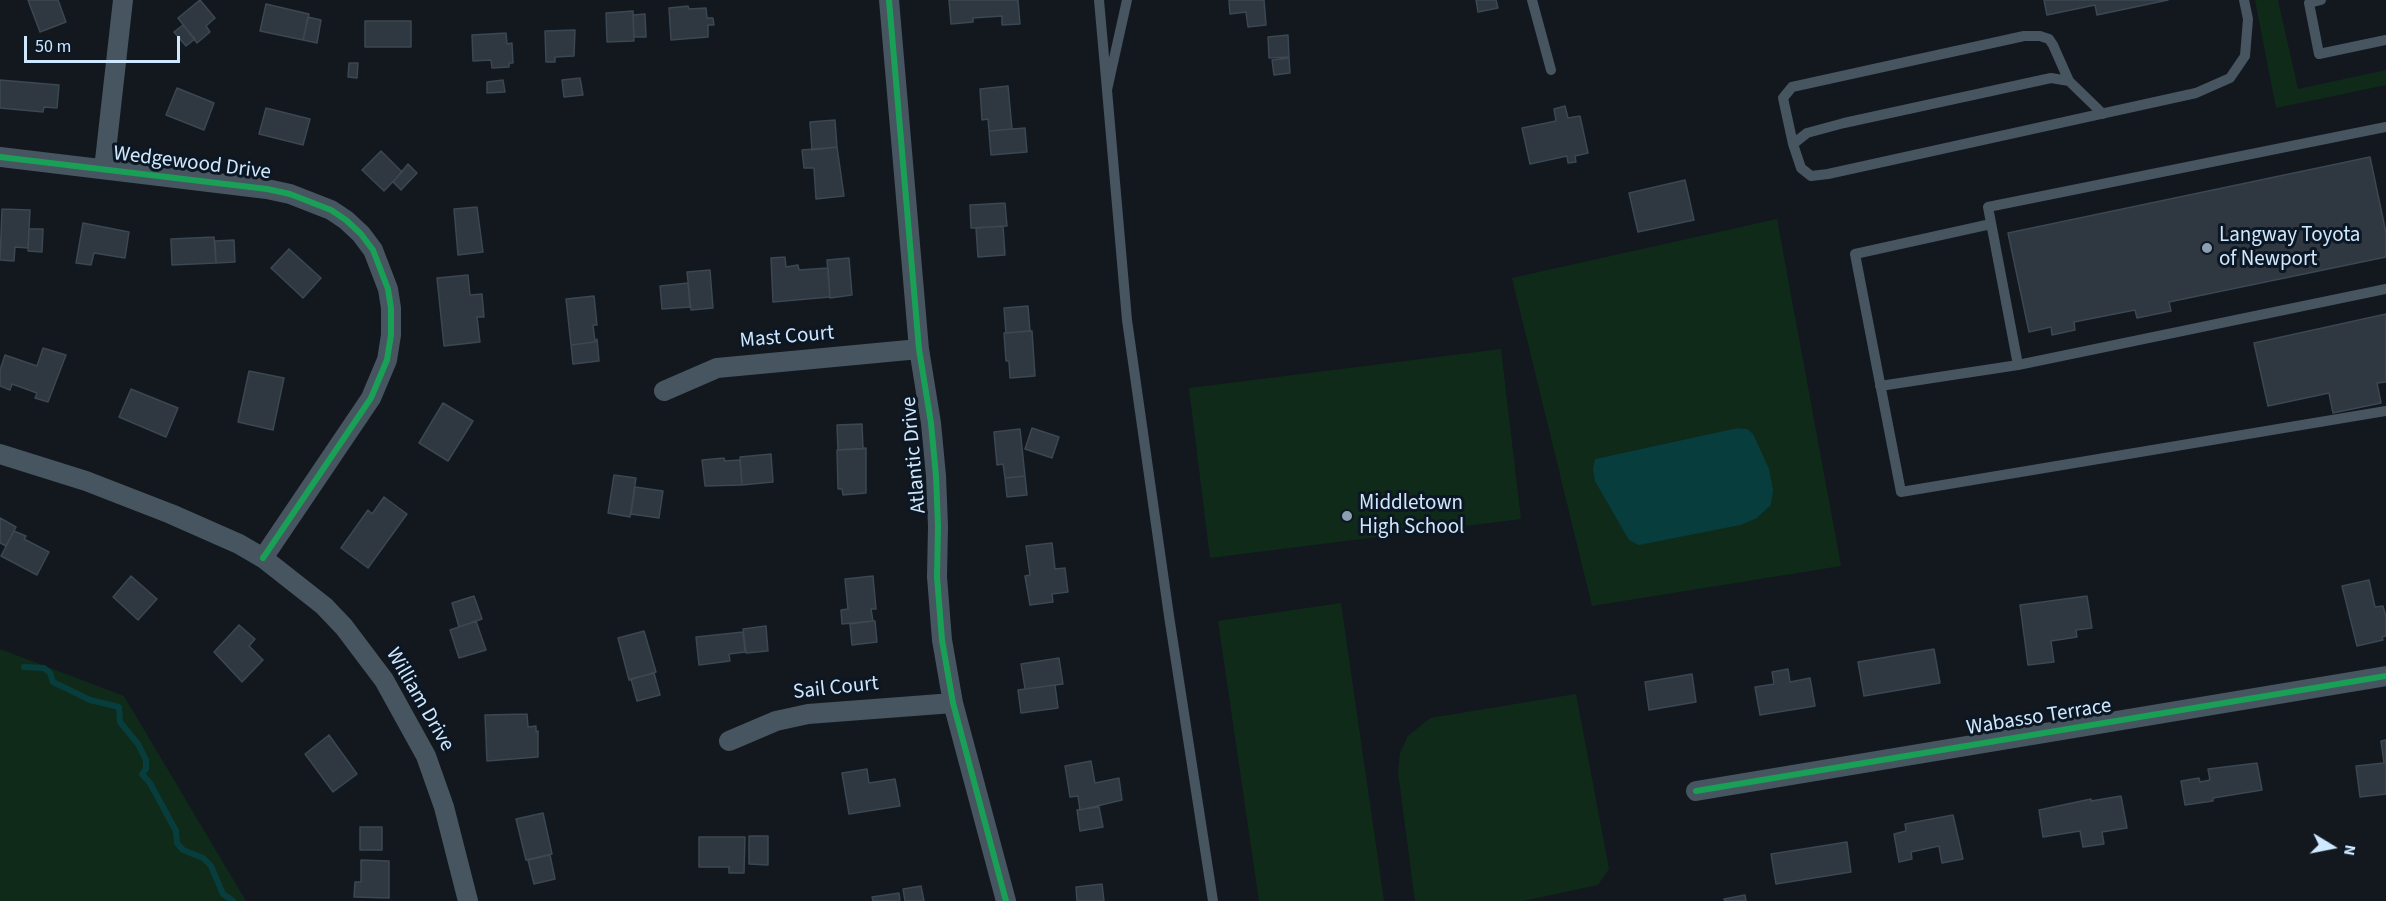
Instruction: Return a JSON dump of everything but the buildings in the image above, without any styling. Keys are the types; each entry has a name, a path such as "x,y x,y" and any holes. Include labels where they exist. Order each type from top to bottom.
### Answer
{"street":[{"path":"104,169 123,0"},
{"name":"Atlantic Drive","path":"889,0 919,349 931,423 936,476 937,577 942,640 953,703 1006,901"},
{"name":"Wedgewood Drive","path":"0,157 267,189 312,202 346,220 373,250 381,269 391,308 391,335 387,360 380,380 371,398 263,558"},
{"name":"Mast Court","path":"663,391 717,368 919,349"},
{"name":"William Drive","path":"0,454 86,482 171,514 239,544 263,558 324,606 344,627 384,680 426,756 444,807 468,901"},
{"name":"Wabasso Terrace","path":"1696,791 2386,676"},
{"name":"Sail Court","path":"729,741 776,721 808,714 953,703"}],"lane":[{"path":"1099,0 1128,320 1168,616 1213,901"},
{"path":"1107,90 1127,0"},
{"path":"1532,0 1551,70"},
{"path":"2103,114 2069,81 2054,45 2049,39 2024,36 1792,87 1783,98 1801,168 1811,176 1881,163 2103,114 2196,93 2230,78 2245,56 2248,19 2244,0"},
{"path":"2321,0 2309,3 2319,54 2386,40"},
{"path":"1793,144 1806,133 1844,123 2051,78 2069,81"},
{"path":"2018,365 1988,207 2386,127"},
{"path":"1991,224 1855,254 1901,492 2386,411"},
{"path":"1880,386 2018,365 2386,289"}],"shaded area":[{"path":"2255,0 2278,0 2298,89 2386,70 2386,85 2276,108"},
{"path":"1777,219 1841,566 1592,606 1512,278","holes":["1737,428 1747,429 1772,499 1771,505 1757,518 1595,459"]},
{"path":"1501,349 1521,519 1210,558 1189,388"},
{"path":"1737,428 1747,429 1753,434 1769,469 1773,490 1771,505 1757,518 1740,525 1639,545 1629,540 1595,481 1593,469 1595,459"},
{"path":"1341,603 1384,901 1259,901 1218,621"},
{"path":"0,649 124,696 246,901 0,901"},
{"path":"1576,694 1609,869 1598,885 1523,901 1415,901 1398,772 1400,753 1408,736 1430,718"}],"waterway":[{"path":"24,667 44,668 50,673 53,682 90,700 119,707 120,722 138,744 146,760 146,769 142,774 150,783 176,831 177,843 183,850 203,858 211,866 223,894 233,901"}],"cycle path":[{"path":"889,0 919,349 931,423 936,476 937,577 942,640 953,703 1006,901"},
{"path":"0,157 267,189 290,194 331,210 346,220 373,250 388,289 391,308 391,335 387,360 371,398 263,558"},
{"path":"1696,791 2386,676"}],"place":[{"name":"Langway Toyota of Newport","path":"2207,248"},
{"name":"Middletown High School","path":"1347,516"}]}
